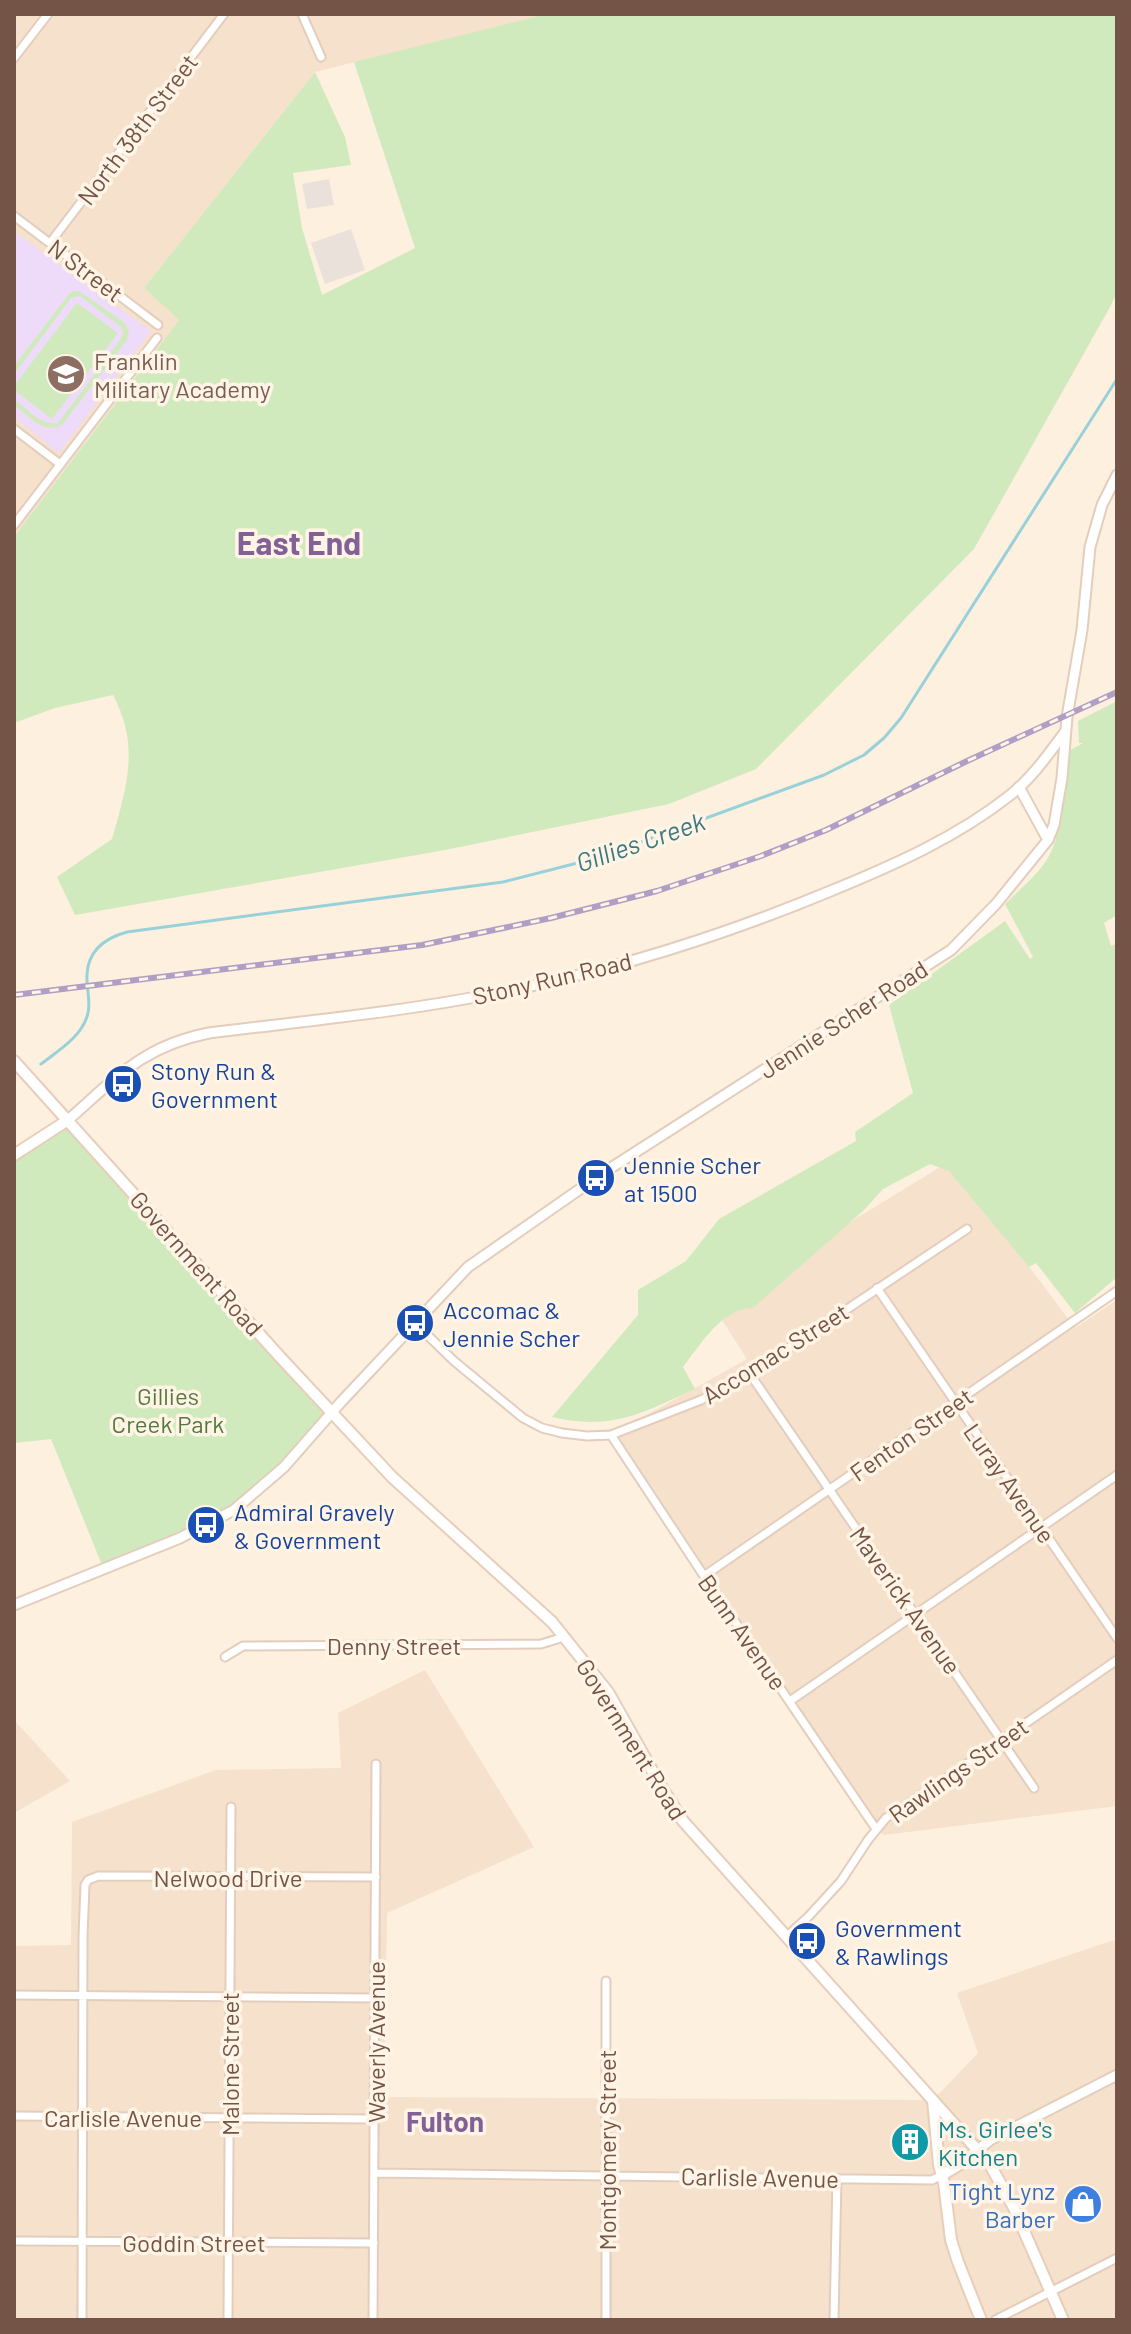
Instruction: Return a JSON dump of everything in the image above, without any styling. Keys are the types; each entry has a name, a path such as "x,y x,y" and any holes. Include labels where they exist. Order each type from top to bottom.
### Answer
{"main road":[{"name":"Government Road","path":"14,1061 392,1477 541,1611 564,1637 608,1692 683,1821 989,2163 1008,2196 1063,2320"},
{"name":"Stony Run Road","path":"14,1155 68,1120"},
{"path":"933,2100 953,2247 981,2320"},
{"name":"Carlisle Avenue","path":"942,2175 978,2150"}],"street":[{"name":"North 38th Street","path":"50,243 224,14"},
{"path":"302,14 321,57"},
{"path":"14,58 43,16"},
{"name":"N Street","path":"14,216 158,325"},
{"path":"14,525 157,338"},
{"path":"14,429 60,464"},
{"name":"Jennie Scher Road","path":"14,1605 180,1538 234,1510 278,1473 468,1267 583,1186 951,950 996,904 1048,840 1054,825 1093,533 1117,475"},
{"name":"Stony Run Road","path":"68,1120 137,1061 156,1049 192,1036 496,994 590,972 719,934 798,905 922,850 971,822 1019,787 1044,761 1065,732"},
{"path":"1019,787 1048,840"},
{"name":"Accomac Street","path":"415,1323 454,1361 523,1418 542,1428 562,1433 611,1435 701,1400 750,1374 967,1229"},
{"name":"Luray Avenue","path":"877,1288 1117,1638"},
{"name":"Fenton Street","path":"704,1576 1117,1291"},
{"name":"Maverick Avenue","path":"750,1374 1034,1788"},
{"name":"Bunn Avenue","path":"611,1435 876,1829"},
{"path":"790,1701 1117,1475"},
{"name":"Denny Street","path":"225,1657 243,1646 541,1644 564,1637"},
{"name":"Rawlings Street","path":"786,1937 841,1881 886,1818 1117,1660"},
{"name":"Waverly Avenue","path":"373,2320 376,1764"},
{"name":"Malone Street","path":"228,2320 231,1807"},
{"name":"Nelwood Drive","path":"83,1996 85,1885 88,1880 98,1876 376,1877"},
{"name":"Montgomery Street","path":"606,1981 606,2320"},
{"path":"14,1995 376,1998"},
{"path":"82,2320 83,1996"},
{"name":"Carlisle Avenue","path":"978,2150 990,2140 1117,2075"},
{"name":"Carlisle Avenue","path":"14,2116 375,2119"},
{"name":"Carlisle Avenue","path":"375,2173 932,2180 942,2175"},
{"path":"834,2320 837,2178"},
{"name":"Goddin Street","path":"14,2241 374,2243"},
{"path":"995,2320 1117,2258"}],"shaded area":[{"path":"14,14 546,14 315,72 144,288 179,320 14,537"},
{"path":"329,179 334,205 307,209 302,184"},
{"path":"351,229 365,270 325,284 311,243"},
{"name":"Franklin Military Academy","path":"14,231 151,331 59,453 14,417"},
{"path":"950,1161 1075,1328 1117,1300 1117,1806 884,1835 876,1829 611,1435 747,1359 713,1306"},
{"path":"425,1670 534,1847 387,1913 384,2097 933,2100 978,2053 957,1993 1114,1940 1117,1946 1117,2320 14,2320 14,1946 71,1945 72,1822 216,1770 341,1768 338,1713"},
{"path":"14,1720 70,1781 14,1813"}],"green space":[{"path":"546,14 1117,14 1117,293 1110,307 974,549 756,769 669,804 445,850 75,915 57,877 112,839 126,784 129,749 113,695 55,708 14,723 14,537 179,320 144,288 315,72 345,137 351,165 293,173 302,228 322,295 415,248 354,62"},
{"path":"74,291 79,291 125,323 129,332 127,340 62,425 49,428 37,423 14,405 14,399 40,419 58,423 123,333 121,327 80,296 71,298 14,374 14,366"},
{"path":"77,303 118,333 52,419 14,390 14,386"},
{"path":"1117,701 1117,915 1104,923 1111,946 1117,943 1117,1277 1075,1313 1036,1263 1029,1267 949,1171 930,1164 883,1189 863,1211 753,1308 742,1309 722,1320 683,1367 695,1389 642,1412 610,1421 573,1421 552,1417 638,1315 638,1290 686,1261 719,1219 856,1141 855,1132 913,1093 889,1005 1005,921 1030,959 1033,957 1005,904 1042,867 1055,843 1067,752 1083,743 1079,743 1078,721"},
{"name":"Gillies Creek Park","path":"68,1120 332,1412 234,1510 104,1570 51,1439 14,1443 14,1155"}],"waterway":[{"name":"Gillies Creek","path":"41,1064 81,1029 89,1008 88,966 99,946 119,935 503,882 597,858 824,775 864,755 901,718 1117,379"}],"railway":[{"path":"14,995 422,945 551,918 657,891 826,830 1117,692"}],"place":[{"name":"Franklin Military Academy","path":"66,374"},
{"name":"Stony Run & Government","path":"123,1084"},
{"name":"Jennie Scher at 1500","path":"596,1178"},
{"name":"Accomac & Jennie Scher","path":"415,1323"},
{"name":"Admiral Gravely & Government","path":"206,1525"},
{"name":"Government & Rawlings","path":"807,1941"},
{"name":"Ms. Girlee's Kitchen","path":"910,2142"},
{"name":"Tight Lynz Barber","path":"1083,2204"}],"district":[{"name":"East End","path":"299,542"},
{"name":"Fulton","path":"445,2121"}]}
